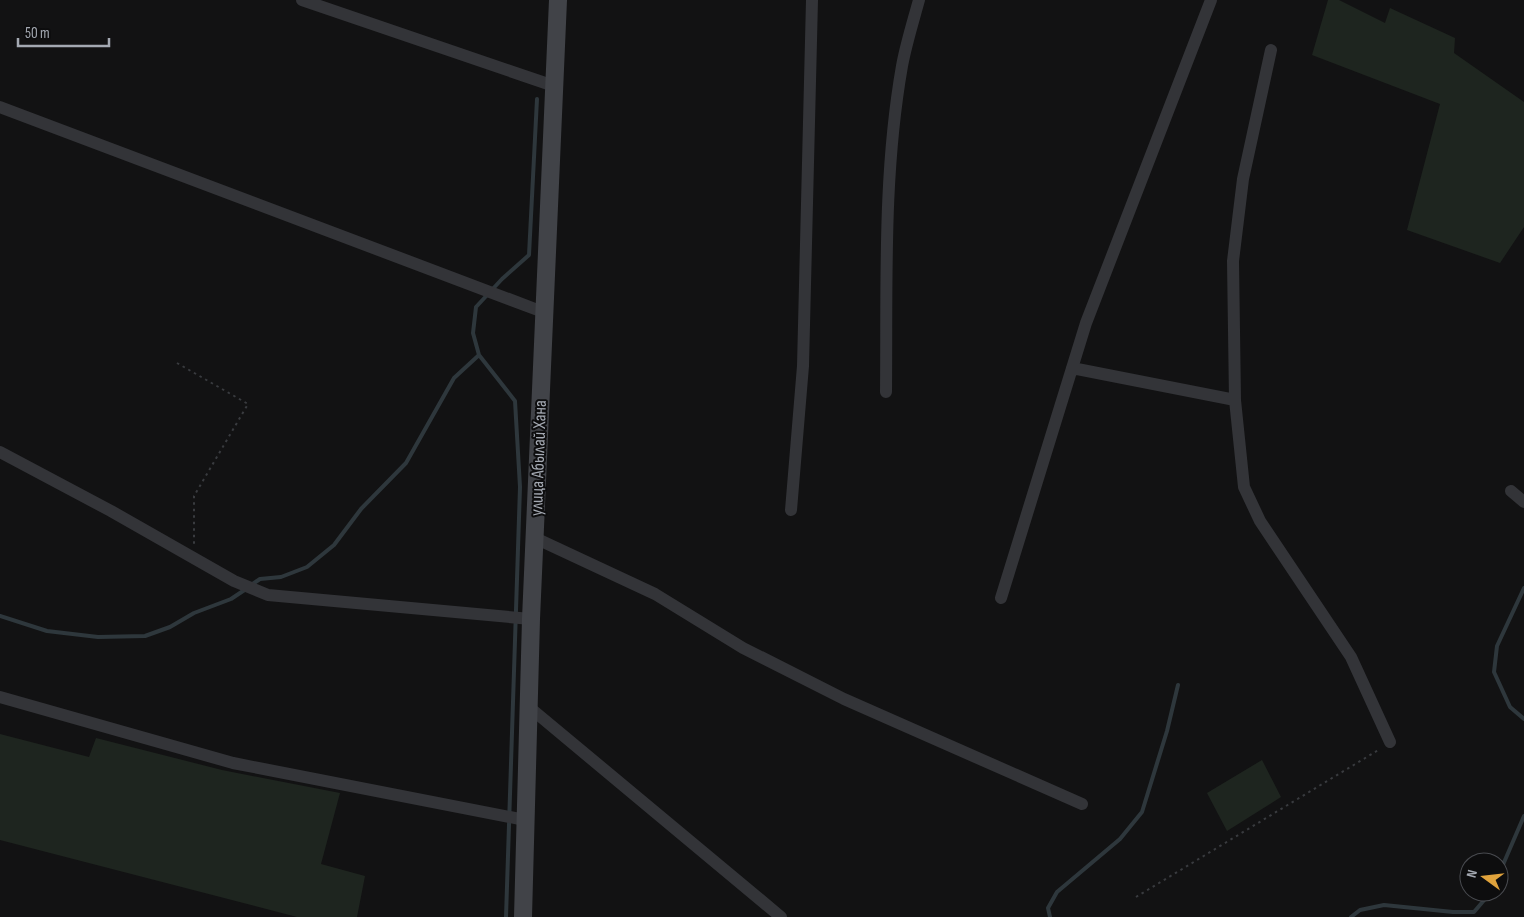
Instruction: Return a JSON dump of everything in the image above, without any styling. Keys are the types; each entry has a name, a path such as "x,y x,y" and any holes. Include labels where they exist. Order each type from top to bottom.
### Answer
{"main road":[{"name":"улица Абылай Хана","path":"523,917 531,620 558,0"}],"street":[{"path":"302,0 554,86"},
{"path":"790,510 803,366 812,0"},
{"path":"886,392 887,216 892,142 902,66 919,0"},
{"path":"1001,598 1086,323 1211,0"},
{"path":"1271,50 1243,179 1233,261 1235,400 1244,487 1260,521 1351,657 1390,742"},
{"path":"0,107 544,312"},
{"path":"1072,368 1235,400"},
{"path":"0,452 234,581 268,595 531,620"},
{"path":"1511,491 1524,502"},
{"path":"535,538 656,594 743,648 844,699 1082,804"},
{"path":"0,697 233,763 525,820"},
{"path":"529,707 781,917"}],"path":[{"path":"177,363 248,404 194,496 194,559"},
{"path":"1136,897 1390,742"}],"shaded area":[{"path":"1328,0 1339,0 1385,23 1390,8 1455,38 1454,53 1524,102 1524,227 1500,263 1407,230 1440,104 1312,55"},
{"path":"0,734 89,757 96,738 222,770 340,793 321,864 365,876 357,917 297,917 0,840"},
{"path":"1262,760 1281,797 1227,831 1207,793"}],"waterway":[{"path":"506,917 520,487 515,401 479,355 473,333 476,307 502,279 529,255 537,99"},
{"path":"251,585 260,579 281,577 307,567 334,545 361,509 406,463 454,378 479,355"},
{"path":"1524,588 1497,646 1494,672 1510,707 1524,719"},
{"path":"0,616 47,631 98,637 145,636 170,627 194,613 231,599 246,589"},
{"path":"1050,917 1048,908 1057,892 1120,839 1142,812 1167,731 1178,685"},
{"path":"1508,852 1524,816"},
{"path":"1351,917 1360,910 1384,905 1453,912 1474,912 1482,902"}]}
